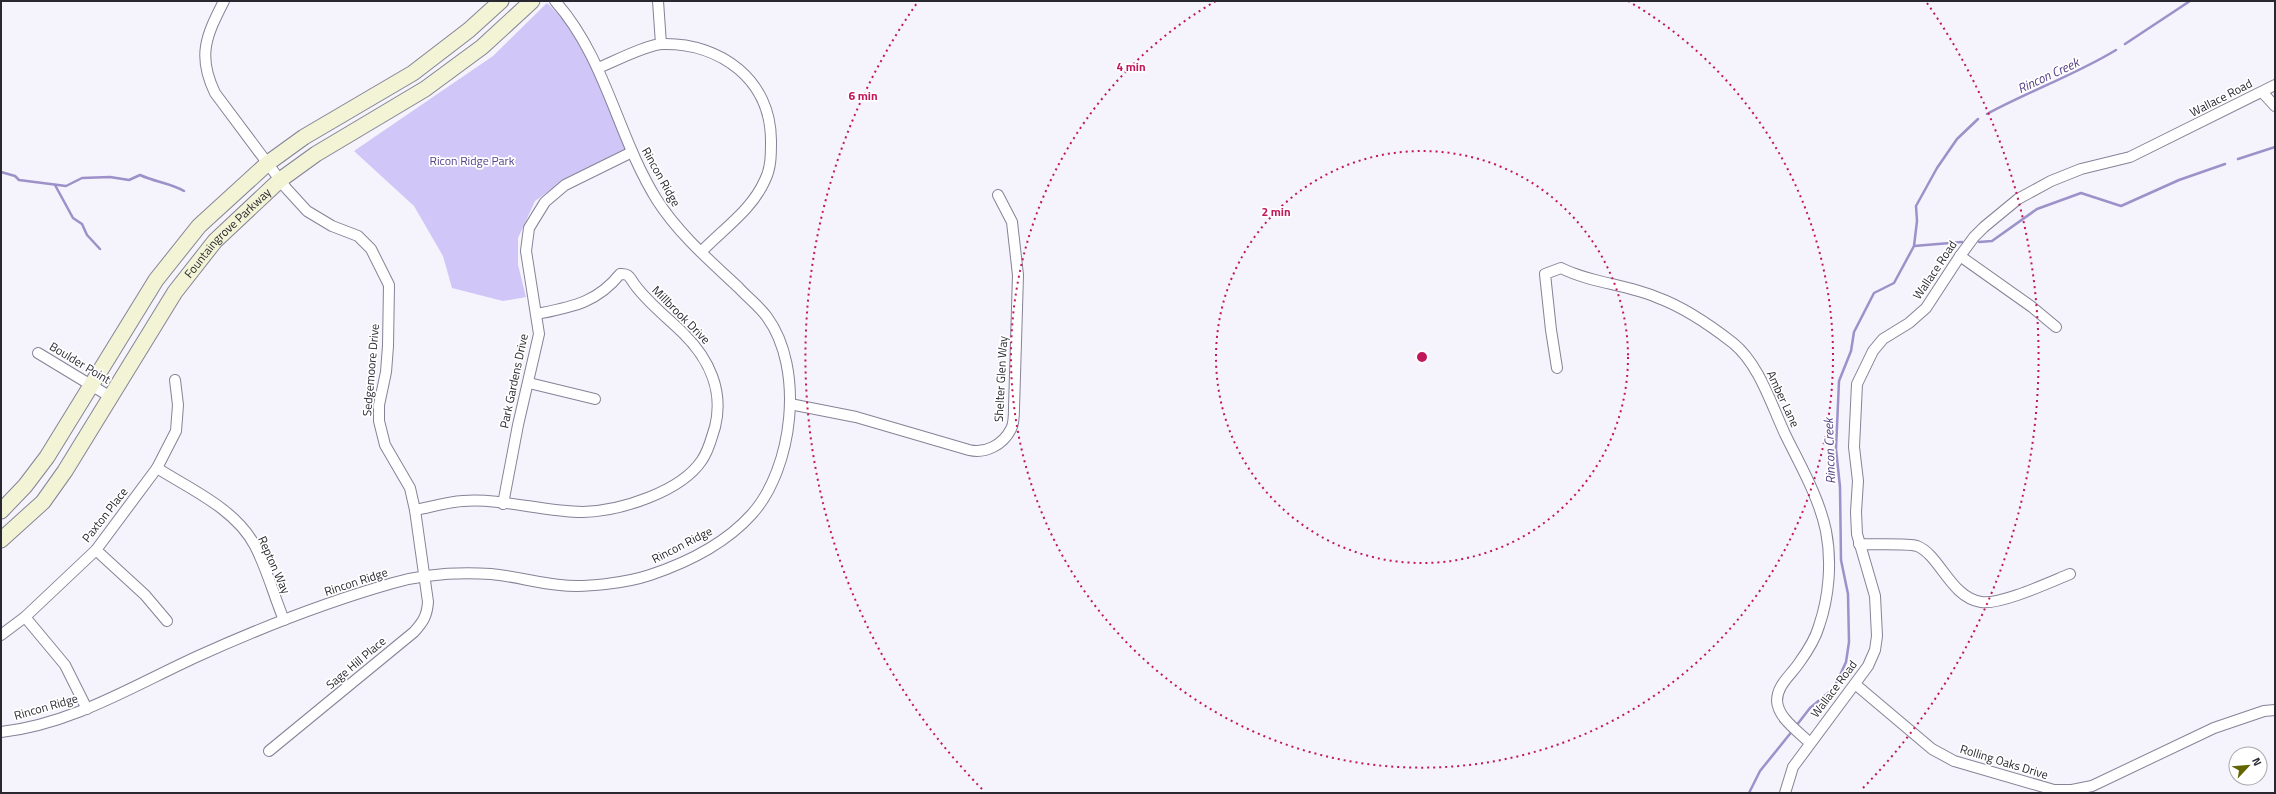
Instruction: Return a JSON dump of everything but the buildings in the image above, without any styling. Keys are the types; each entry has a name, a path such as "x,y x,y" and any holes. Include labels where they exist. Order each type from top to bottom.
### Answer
{"main road":[{"name":"Fountaingrove Parkway","path":"1,511 25,486 47,458 91,384 172,259 199,226 268,163 304,137 413,73 469,30 501,1"},
{"name":"Fountaingrove Parkway","path":"1,540 43,502 65,471 109,396 175,292 216,242 280,180 316,154 425,89 482,47 532,1"}],"street":[{"name":"Sedgemoore Drive","path":"224,1 210,27 204,59 207,77 214,93 280,180 307,211 332,226 358,236 371,249 389,285 388,346 386,372 379,405 379,421 385,445 410,488 415,510 425,577"},
{"name":"Rincon Ridge","path":"1,732 39,726 87,709 222,645 284,620 377,588 444,574 488,574 562,586 613,583 641,578 677,565 720,542 749,517 759,505 774,481 785,442 790,404 789,368 780,340 767,318 701,252 672,221 664,210 632,152 598,68 581,35 555,1"},
{"path":"658,1 661,44"},
{"path":"598,68 661,44 701,48 723,57 744,72 761,100 769,120 771,159 766,179 743,213 701,252"},
{"name":"Wallace Road","path":"1785,793 1793,767 1868,666 1875,650 1877,636 1875,596 1859,544 1856,512 1858,482 1854,447 1857,384 1873,351 1883,339 1909,323 1926,308 1960,256 1984,227 2014,203 2036,188 2081,169 2130,158 2275,85"},
{"path":"2262,92 2275,106"},
{"name":"Park Gardens Drive","path":"503,504 516,432 529,383 539,334 526,251 529,228 536,215 554,193 565,185 632,152"},
{"name":"Shelter Glen Way","path":"790,404 856,417 969,450 985,450 997,446 1012,428 1013,421 1018,275 1012,222 998,195"},
{"path":"1960,256 2032,307 2056,327"},
{"name":"Amber Lane","path":"1557,368 1545,274 1561,268 1586,279 1608,283 1656,296 1680,308 1706,323 1732,343 1751,364 1818,502 1828,546 1826,594 1819,628 1811,646 1782,684 1778,695 1779,710 1790,724 1810,743"},
{"name":"Millbrook Drive","path":"415,510 463,501 584,512 624,506 662,492 687,477 701,462 709,449 716,421 717,397 714,378 708,364 698,348 659,312 634,284 630,277 626,274 620,274 614,283 578,306 537,314"},
{"name":"Boulder Point","path":"38,353 109,396"},
{"name":"Paxton Place","path":"1,635 25,617 96,550 157,468 176,431 178,405 176,380"},
{"path":"529,383 595,399"},
{"name":"Repton Way","path":"157,468 223,510 242,528 254,545 284,620"},
{"path":"1859,544 1917,546 1931,558 1945,577 1963,594 1981,602 2007,598 2070,574"},
{"path":"96,550 145,595 167,621"},
{"name":"Sage Hill Place","path":"269,751 414,632 424,622 428,602 425,577"},
{"path":"25,617 66,665 79,689 87,709"},
{"name":"Rolling Oaks Drive","path":"1855,684 1932,750 1954,760 2054,790 2072,790 2092,786 2214,728 2264,711 2275,710"}],"green space":[{"name":"Ricon Ridge Park","path":"547,3 565,21 583,46 627,151 570,176 535,201 518,238 518,265 526,297 503,301 452,288 443,256 414,206 354,151 493,56"}],"waterway":[{"name":"Rincon Creek","path":"2125,44 2190,1"},
{"name":"Rincon Creek","path":"1987,114 2116,50"},
{"name":"Rincon Creek","path":"1796,726 1810,708 1834,688 1846,662 1849,642 1848,594 1841,560 1840,487 1836,449 1839,381 1851,351 1854,332 1874,293 1894,283 1914,246 1917,221 1916,206 1937,168 1957,139 1978,119"},
{"path":"2238,159 2275,147"},
{"path":"1979,242 1992,241 2037,209 2081,193 2121,206 2179,180 2225,164"},
{"path":"1,172 15,176 19,180 66,186 82,178 110,177 129,180 140,175 184,191"},
{"path":"55,185 73,218 82,224 87,235 100,249"},
{"path":"1914,246 1962,242"},
{"name":"Rincon Creek","path":"1749,793 1760,771 1793,730"}]}
